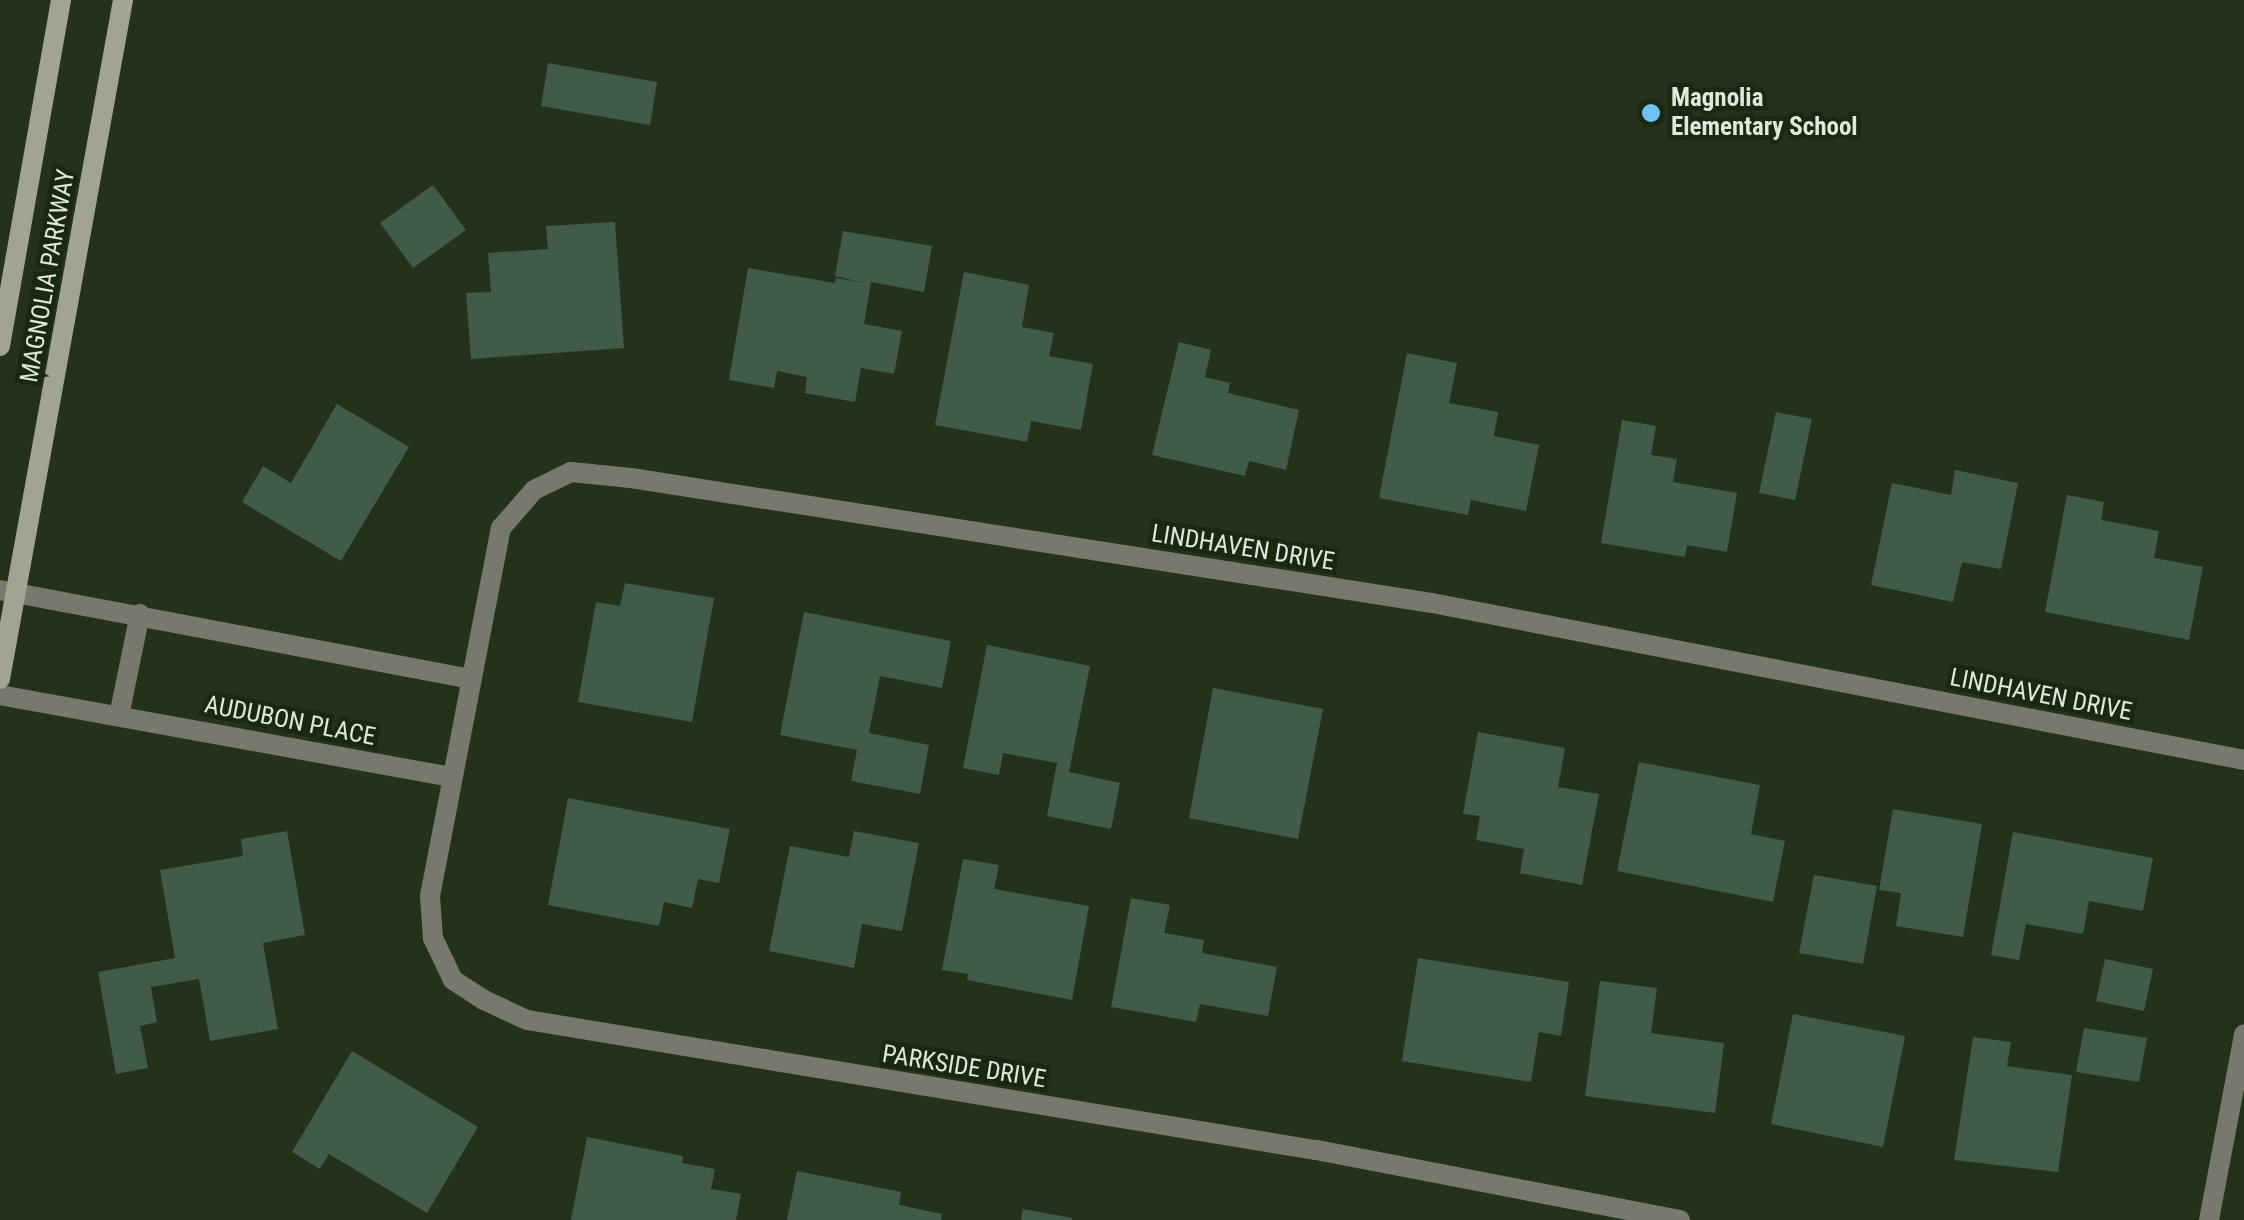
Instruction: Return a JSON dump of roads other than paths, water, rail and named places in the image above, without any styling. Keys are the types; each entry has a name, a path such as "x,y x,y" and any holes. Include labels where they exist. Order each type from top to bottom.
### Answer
{"street":[{"name":"MAGNOLIA PARKWAY","path":"0,346 61,0"},
{"name":"MAGNOLIA PARKWAY","path":"0,679 8,591 124,0"},
{"name":"LINDHAVEN DRIVE","path":"450,778 501,528 534,490 571,472 1432,603 2244,760"},
{"path":"8,591 470,679"},
{"path":"119,716 140,614"},
{"name":"AUDUBON PLACE","path":"0,695 450,778"},
{"name":"PARKSIDE DRIVE","path":"450,778 430,896 433,938 454,980 484,1000 527,1020 1315,1150 1680,1220"},
{"path":"2210,1220 2244,1034"}],"place":[{"name":"Magnolia Elementary School","path":"1651,113"}]}
